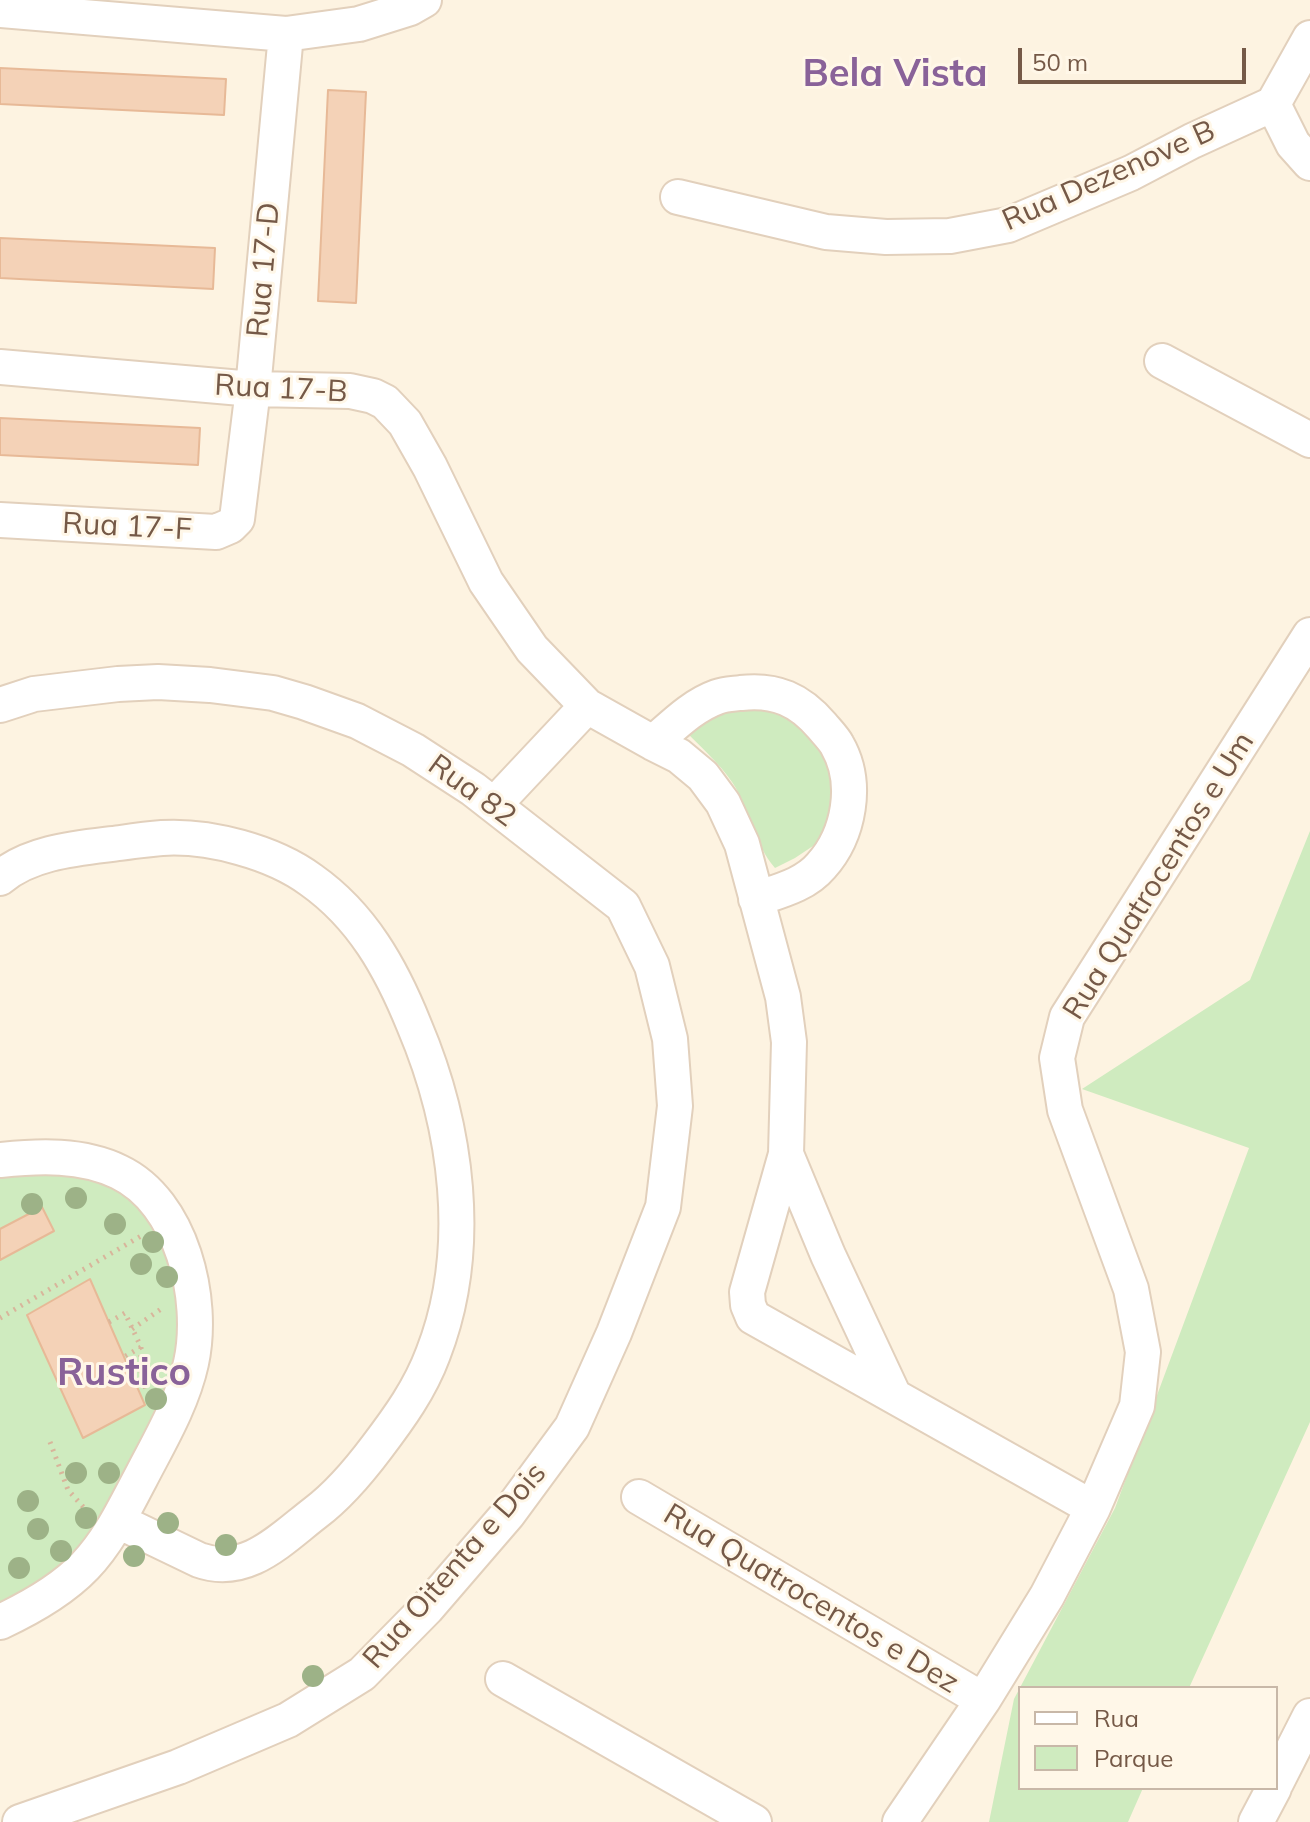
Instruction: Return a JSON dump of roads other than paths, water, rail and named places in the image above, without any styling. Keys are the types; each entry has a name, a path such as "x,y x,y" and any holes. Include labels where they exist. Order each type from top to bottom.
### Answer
{"street":[{"path":"0,10 286,34 359,24 410,8 424,0"},
{"name":"Rua 17-D","path":"240,505 286,34"},
{"path":"1310,38 1273,104 1293,144 1310,163"},
{"name":"Rua Dezenove B","path":"678,197 826,232 886,237 950,236 1008,225 1058,205 1273,104"},
{"path":"1162,361 1310,440"},
{"name":"Rua 17-B","path":"0,367 253,389 350,391 385,402 405,423 486,582 532,649 587,706 679,756 703,776 723,803 742,844 783,997 789,1042 786,1154"},
{"name":"Rua 17-F","path":"0,520 216,532 237,519 240,505"},
{"name":"Rua Quatrocentos e Um","path":"900,1822 983,1700 1047,1596 1093,1508 1137,1406 1143,1352 1131,1289 1065,1110 1057,1058 1067,1017 1310,635"},
{"name":"Rua 82","path":"0,705 34,694 158,682 273,693 332,712 387,736 444,769 494,805 623,906 652,966 670,1039 675,1106 663,1207"},
{"path":"653,743 693,708 719,696 757,691 782,695 810,713 837,745 846,768 849,801 842,833 821,867 797,885 756,899"},
{"path":"494,805 587,706"},
{"path":"0,878 27,862 47,856 99,846 174,838 206,840 245,849 310,879 347,910 363,929 396,983 425,1051 449,1143 455,1178 455,1224 452,1282 445,1318 421,1380 392,1428 363,1465 327,1504 259,1555 231,1566 199,1560 114,1527"},
{"path":"786,1154 747,1292 753,1317 1093,1508"},
{"path":"786,1154 828,1255 894,1396"},
{"path":"0,1160 55,1157 84,1160 122,1173 142,1187 168,1220 186,1258 195,1328 187,1380 167,1426 114,1527 85,1566 63,1586 0,1622"},
{"name":"Rua Oitenta e Dois","path":"20,1822 178,1767 288,1720 362,1674 427,1608 508,1514 572,1427 614,1333 663,1207"},
{"name":"Rua Quatrocentos e Dez","path":"639,1497 983,1700"},
{"path":"503,1679 754,1822"},
{"path":"1278,1780 1310,1716"},
{"path":"1256,1822 1273,1790"}],"district":[{"name":"Bela Vista","path":"895,75"},
{"name":"Rustico","path":"124,1374"}]}
